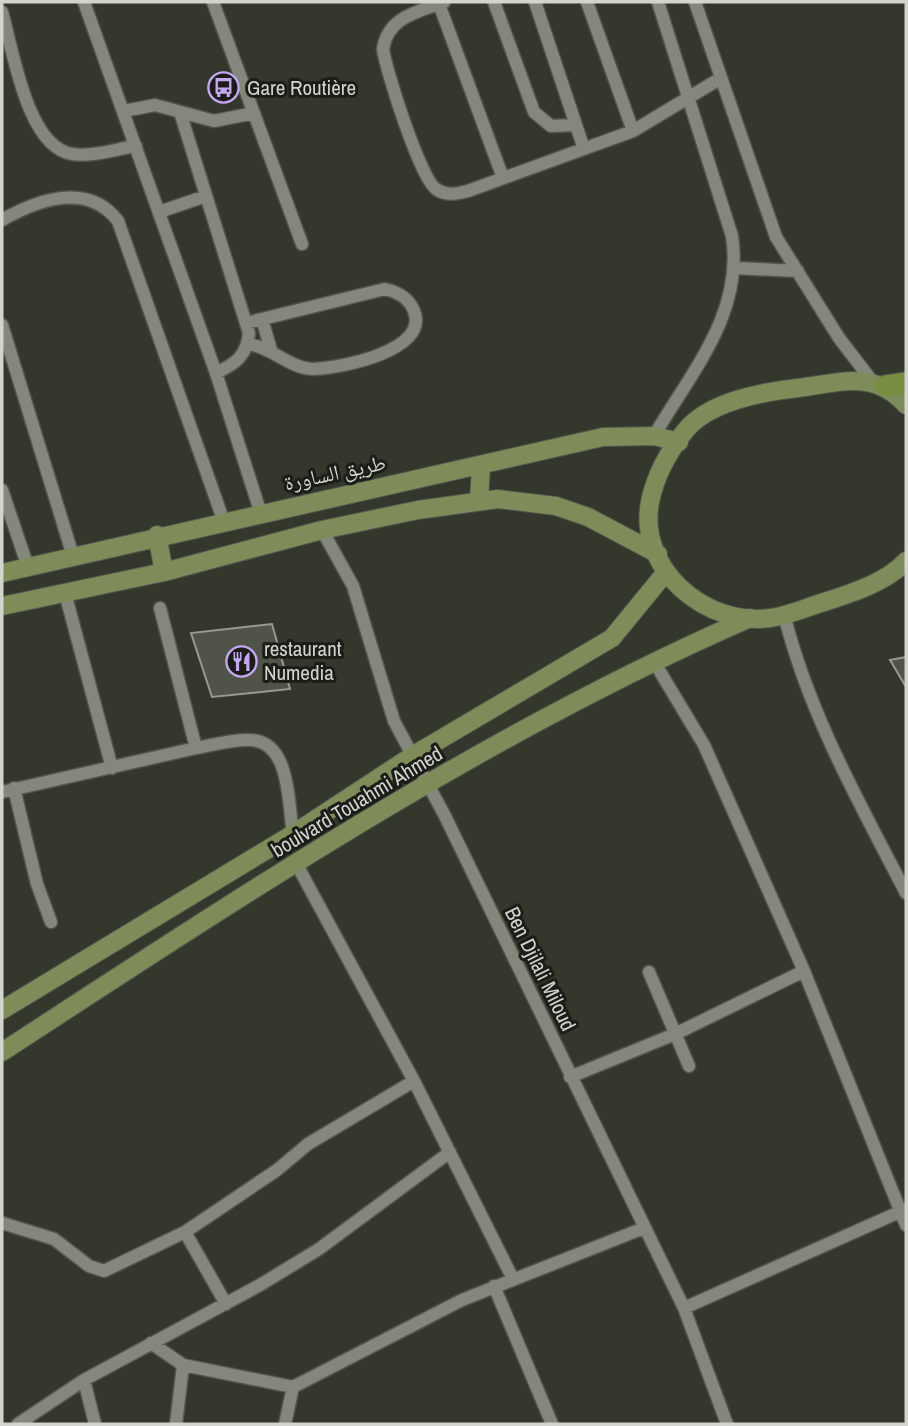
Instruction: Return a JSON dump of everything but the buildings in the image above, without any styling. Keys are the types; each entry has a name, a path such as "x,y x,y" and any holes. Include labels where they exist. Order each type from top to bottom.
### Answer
{"main road":[{"path":"906,405 888,383 792,388 735,401 714,410 686,430 666,460 650,504 657,554 666,572 688,596 706,606 750,618 769,618 784,614 873,583 906,561"},
{"name":"طريق الساورة","path":"2,573 157,536 481,467 603,438 654,436 679,442"},
{"path":"479,500 481,467"},
{"path":"2,606 164,572 322,530 447,503 479,500 498,499 556,506 588,517 657,554"},
{"path":"157,536 164,572"},
{"name":"boulvard Touahmi Ahmed","path":"2,1010 293,834 412,756 612,639 666,572"},
{"name":"boulvard Touahmi Ahmed","path":"2,1052 428,784 586,694 653,660 750,618"}],"street":[{"path":"84,2 216,373 261,514"},
{"path":"213,2 302,244"},
{"path":"494,2 534,112 551,126 576,125"},
{"path":"535,2 584,149"},
{"path":"587,2 633,131"},
{"path":"654,436 725,316 735,268 732,236 658,2"},
{"path":"695,2 767,215 839,338 888,383"},
{"path":"503,178 442,3 399,20 384,38 383,50 423,170 435,189 445,193 468,191 633,131 721,78"},
{"path":"2,12 32,115 46,140 70,154 83,155 136,146"},
{"path":"124,111 155,105 214,121 254,113"},
{"path":"180,112 246,323 248,344 237,362 216,373"},
{"path":"2,219 72,196 99,202 118,221 224,522"},
{"path":"159,212 206,196"},
{"path":"735,268 798,271"},
{"path":"246,323 385,289 403,296 410,303 416,319 412,335 401,346 340,365 306,369 271,350 248,344"},
{"path":"262,319 271,350"},
{"path":"2,325 73,556"},
{"path":"2,490 28,568"},
{"name":"Ben Djilali Miloud","path":"322,530 353,586 394,721 428,784 684,1308 727,1424"},
{"path":"65,593 112,768"},
{"path":"160,608 196,748"},
{"path":"784,614 794,655 859,802 906,893"},
{"path":"653,660 704,745 804,971 903,1210 906,1225"},
{"path":"51,922 8,790 196,748 249,739 272,747 281,762 293,834"},
{"path":"297,865 414,1081 513,1279"},
{"path":"570,1077 675,1034 804,971"},
{"path":"649,972 690,1066"},
{"path":"2,1223 54,1239 89,1266 104,1271 185,1232 277,1170 308,1143 414,1081"},
{"path":"18,1424 84,1380 226,1304 319,1249 450,1152"},
{"path":"684,1308 903,1210"},
{"path":"150,1343 183,1365 293,1387 461,1300 644,1228"},
{"path":"185,1232 226,1304"},
{"path":"494,1286 552,1424"},
{"path":"176,1424 183,1365"},
{"path":"84,1380 95,1424"},
{"path":"285,1424 293,1387"}],"place":[{"name":"Gare Routière","path":"224,88"},
{"name":"restaurant Numedia","path":"241,661"}]}
